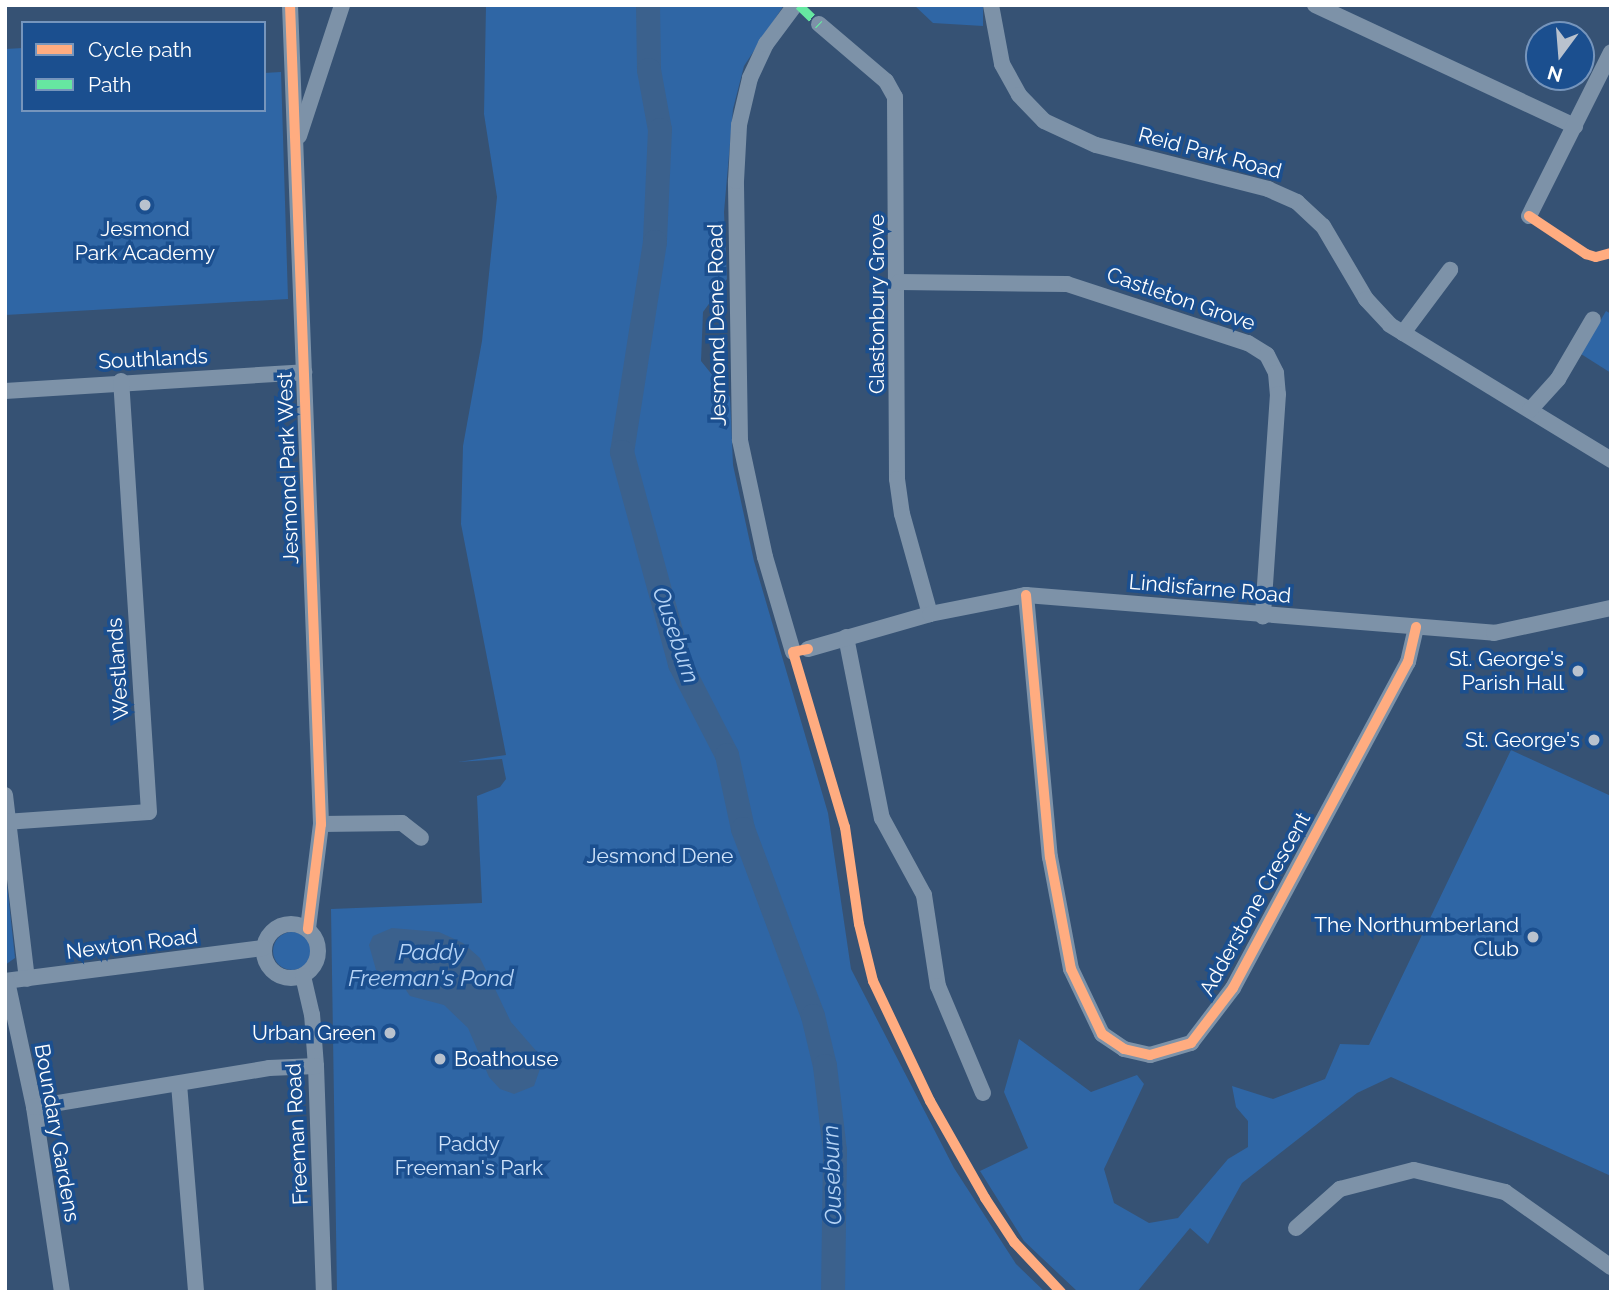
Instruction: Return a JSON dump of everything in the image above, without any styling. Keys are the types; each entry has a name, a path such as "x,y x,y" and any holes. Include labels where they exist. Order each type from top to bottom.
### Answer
{"street":[{"name":"Jesmond Park West","path":"290,5 321,824 308,929"},
{"path":"295,147 342,5"},
{"name":"Jesmond Dene Road","path":"795,5 766,44 750,78 739,125 736,181 740,440 765,557 801,650"},
{"name":"Reid Park Road","path":"991,5 1002,64 1019,95 1044,121 1096,145 1268,189 1297,202 1332,239 1372,307 1403,333 1611,460"},
{"path":"1315,5 1575,126"},
{"name":"Glastonbury Grove","path":"819,24 894,92 899,282 897,479 930,614"},
{"path":"1529,215 1611,52"},
{"path":"292,61 323,60"},
{"path":"1403,333 1450,270"},
{"name":"Castleton Grove","path":"899,282 1067,284 1248,343 1267,355 1276,373 1278,394 1263,616"},
{"path":"1530,410 1558,379 1593,319"},
{"name":"Southlands","path":"5,391 121,381 304,372"},
{"name":"Westlands","path":"6,822 149,812 121,381"},
{"name":"Lindisfarne Road","path":"801,650 930,614 1026,595 1263,616 1494,632 1611,608"},
{"name":"Adderstone Crescent","path":"1026,595 1050,857 1071,969 1102,1034 1124,1049 1150,1055 1191,1043 1233,988 1408,662 1416,627"},
{"path":"846,638 882,818 924,895 938,986 983,1093"},
{"path":"5,795 6,822 27,979"},
{"path":"321,824 402,823 421,838"},
{"path":"284,924 308,929 319,954 303,976 286,978 272,971 264,948 270,933 284,924"},
{"name":"Newton Road","path":"6,981 264,948"},
{"name":"Freeman Road","path":"303,976 312,1014 316,1066 324,1292"},
{"name":"Boundary Gardens","path":"6,981 34,1107 62,1292"},
{"path":"34,1107 316,1066"},
{"path":"179,1084 195,1292"},
{"path":"1296,1228 1340,1189 1414,1170 1505,1192 1611,1267"}],"green space":[{"name":"Jesmond Dene","path":"486,5 784,5 744,66 733,109 724,212 727,279 703,312 701,361 730,397 733,465 754,561 828,813 851,969 954,1168 1016,1264 1045,1292 337,1292 331,909 482,903 477,796 500,787 506,779 502,759 458,762 506,755 461,524 463,446 482,341 497,197 484,114"},
{"path":"914,5 983,5 983,26 933,23"},
{"name":"Jesmond Park Academy","path":"21,48 21,112 266,112 266,73 281,72 288,299 5,315 5,49"},
{"path":"1606,311 1611,314 1611,373 1581,354"},
{"path":"1511,750 1611,796 1611,1176 1391,1077 1357,1093 1242,1183 1208,1244 1190,1228 1137,1292 1078,1292 1024,1241 980,1171 1028,1148 1004,1092 1019,1039 1091,1092 1137,1075 1144,1084 1104,1169 1114,1203 1149,1223 1178,1218 1228,1159 1248,1147 1248,1121 1236,1107 1232,1086 1273,1099 1325,1079 1340,1044 1369,1045"},
{"path":"5,866 15,958 5,965"},
{"path":"292,932 305,938 311,951 305,964 292,970 279,964 273,951 279,938"}],"water":[{"name":"Paddy Freeman's Pond","path":"392,928 439,932 463,943 480,958 511,1022 538,1053 541,1066 534,1086 514,1094 500,1089 489,1077 468,1028 444,1005 410,996 399,980 376,970 369,945 373,936"}],"waterway":[{"name":"Ouseburn","path":"648,5 649,70 660,130 655,242 622,452 680,664 727,755 743,829 813,1016 825,1066 835,1151 833,1292"}],"marked path":[{"path":"799,5 819,24"}],"cycle path":[{"path":"290,5 321,824 308,929"},
{"path":"1529,216 1586,254 1596,257 1611,253"},
{"path":"1026,595 1050,857 1071,969 1102,1034 1124,1049 1150,1055 1191,1043 1233,988 1408,662 1416,627"},
{"path":"808,649 793,652 845,827 859,924 873,981 930,1101 985,1198 1014,1242 1061,1292"}],"place":[{"name":"Jesmond Park Academy","path":"145,205"},
{"name":"St. George's Parish Hall","path":"1578,671"},
{"name":"St. George's","path":"1594,740"},
{"name":"The Northumberland Club","path":"1533,937"},
{"name":"Urban Green","path":"390,1033"},
{"name":"Boathouse","path":"440,1059"}],"park label":[{"name":"Paddy Freeman's Park","path":"469,1156"}]}
